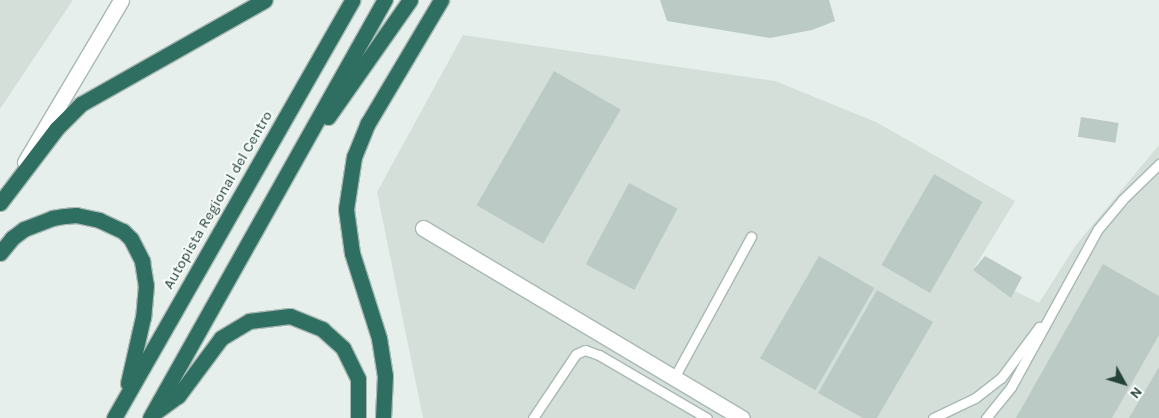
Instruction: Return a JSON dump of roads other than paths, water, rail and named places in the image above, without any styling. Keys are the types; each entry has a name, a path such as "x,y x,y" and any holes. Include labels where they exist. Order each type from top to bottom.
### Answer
{"highway":[{"path":"0,203 57,128 81,104 265,0"},
{"name":"Autopista Regional del Centro","path":"114,418 352,0"},
{"path":"151,417 274,194 385,0"},
{"path":"274,194 410,0"},
{"path":"383,418 385,376 379,338 352,253 346,209 354,157 368,123 441,0"},
{"path":"0,253 12,238 24,229 52,218 66,216 76,215 99,220 123,231 131,239 145,271 145,299 143,317 125,399"},
{"path":"151,417 178,396 221,338 249,320 290,316 322,329 343,348 358,380 358,418"}],"street":[{"path":"0,203 122,0"},
{"path":"423,228 742,418"}],"lane":[{"path":"986,418 1011,386 1098,229 1122,200 1159,164"},
{"path":"674,378 752,238"},
{"path":"933,418 975,398 1001,378 1060,296"},
{"path":"533,418 576,354 584,350 599,355 707,418"}]}
